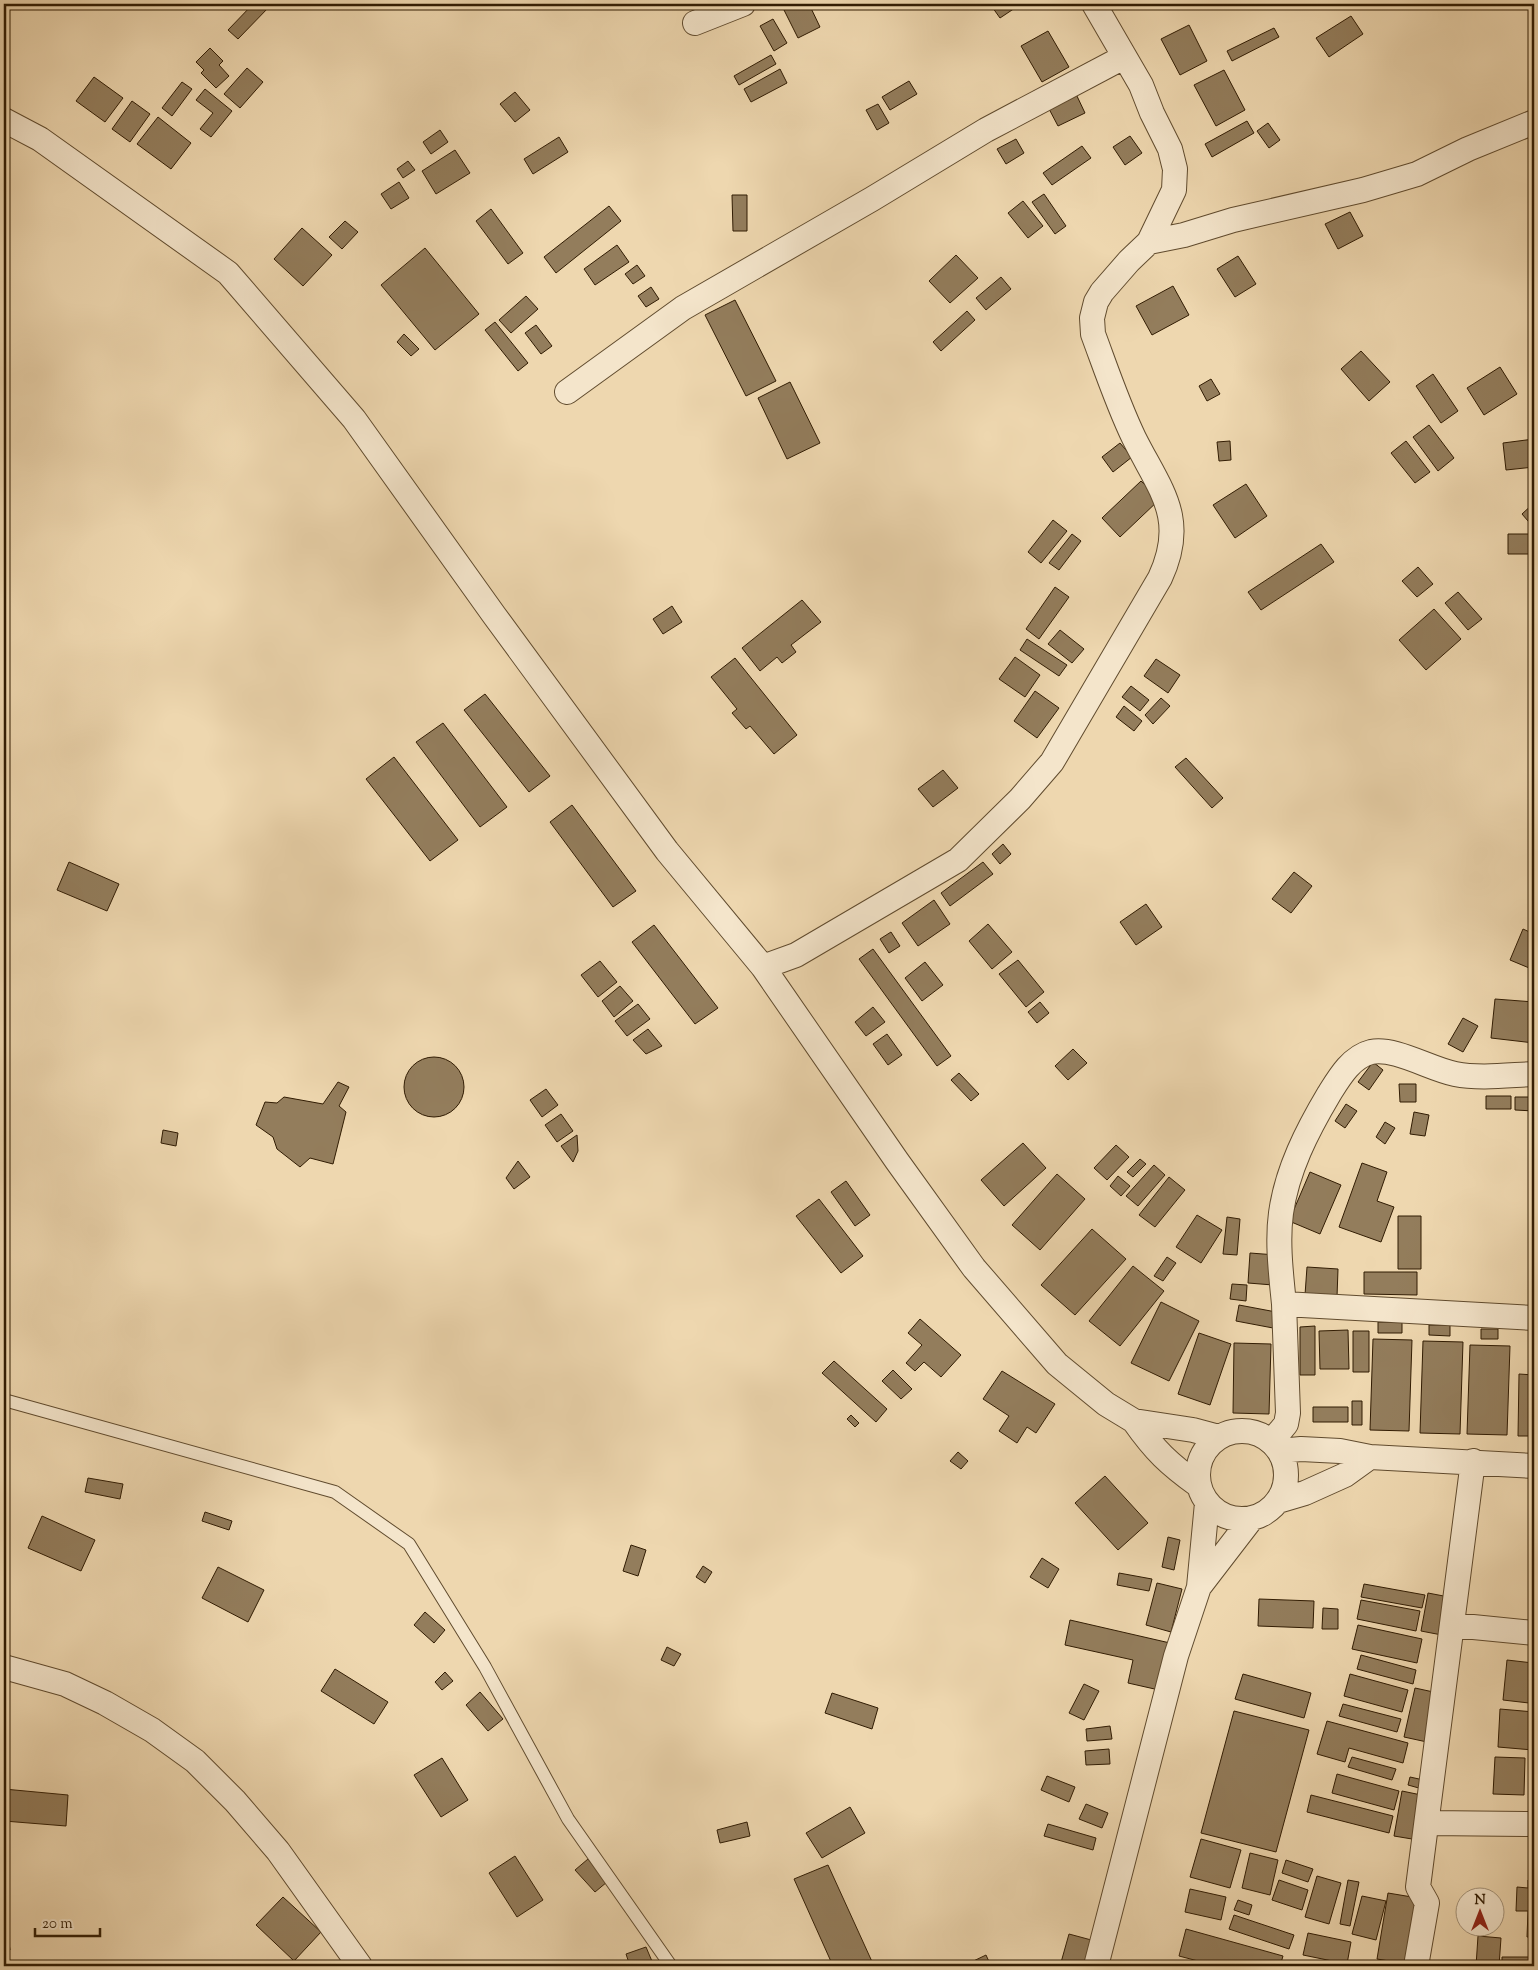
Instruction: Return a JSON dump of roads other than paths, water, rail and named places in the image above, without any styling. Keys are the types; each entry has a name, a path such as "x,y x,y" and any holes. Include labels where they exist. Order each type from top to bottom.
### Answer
{"street":[{"path":"695,23 743,4"},
{"path":"763,967 796,954 958,860 1020,800 1052,762 1160,578 1169,559 1173,540 1169,512 1163,491 1134,438 1093,334 1092,318 1096,302 1102,292 1129,261 1149,242 1174,190 1175,169 1170,149 1152,113 1141,85 1094,4"},
{"path":"567,392 684,308 872,199 986,130 1124,58"},
{"path":"4,120 40,139 228,273 354,419 494,615 668,851 763,967 897,1161 974,1268 1057,1364 1106,1404 1134,1421 1158,1453 1203,1494 1220,1514 1236,1519 1252,1518 1267,1512 1278,1501 1284,1490 1287,1477 1285,1464 1275,1446 1259,1434 1246,1431 1232,1432 1219,1437 1208,1446 1201,1457 1197,1471 1203,1494 1199,1587 1176,1656 1138,1810 1096,1966"},
{"path":"1149,242 1184,235 1233,220 1362,190 1417,174 1468,149 1534,122"},
{"path":"1275,1446 1286,1424 1288,1413 1280,1246 1281,1214 1287,1184 1299,1150 1317,1114 1340,1078 1354,1061 1371,1052 1389,1053 1456,1074 1483,1076 1534,1074"},
{"path":"1284,1304 1534,1318"},
{"path":"1134,1421 1193,1430 1219,1437"},
{"path":"1275,1446 1301,1450 1340,1450 1370,1457 1473,1461 1534,1466"},
{"path":"1278,1501 1306,1494 1345,1475 1370,1457"},
{"path":"1416,1966 1427,1903 1418,1887 1428,1823 1473,1461"},
{"path":"1199,1587 1252,1518"},
{"path":"1453,1625 1534,1633"},
{"path":"4,1667 65,1684 105,1703 152,1730 195,1762 235,1802 278,1851 360,1966"},
{"path":"1428,1823 1534,1824"}],"lane":[{"path":"4,1400 335,1492 409,1544 485,1667 568,1819 671,1966"}]}
